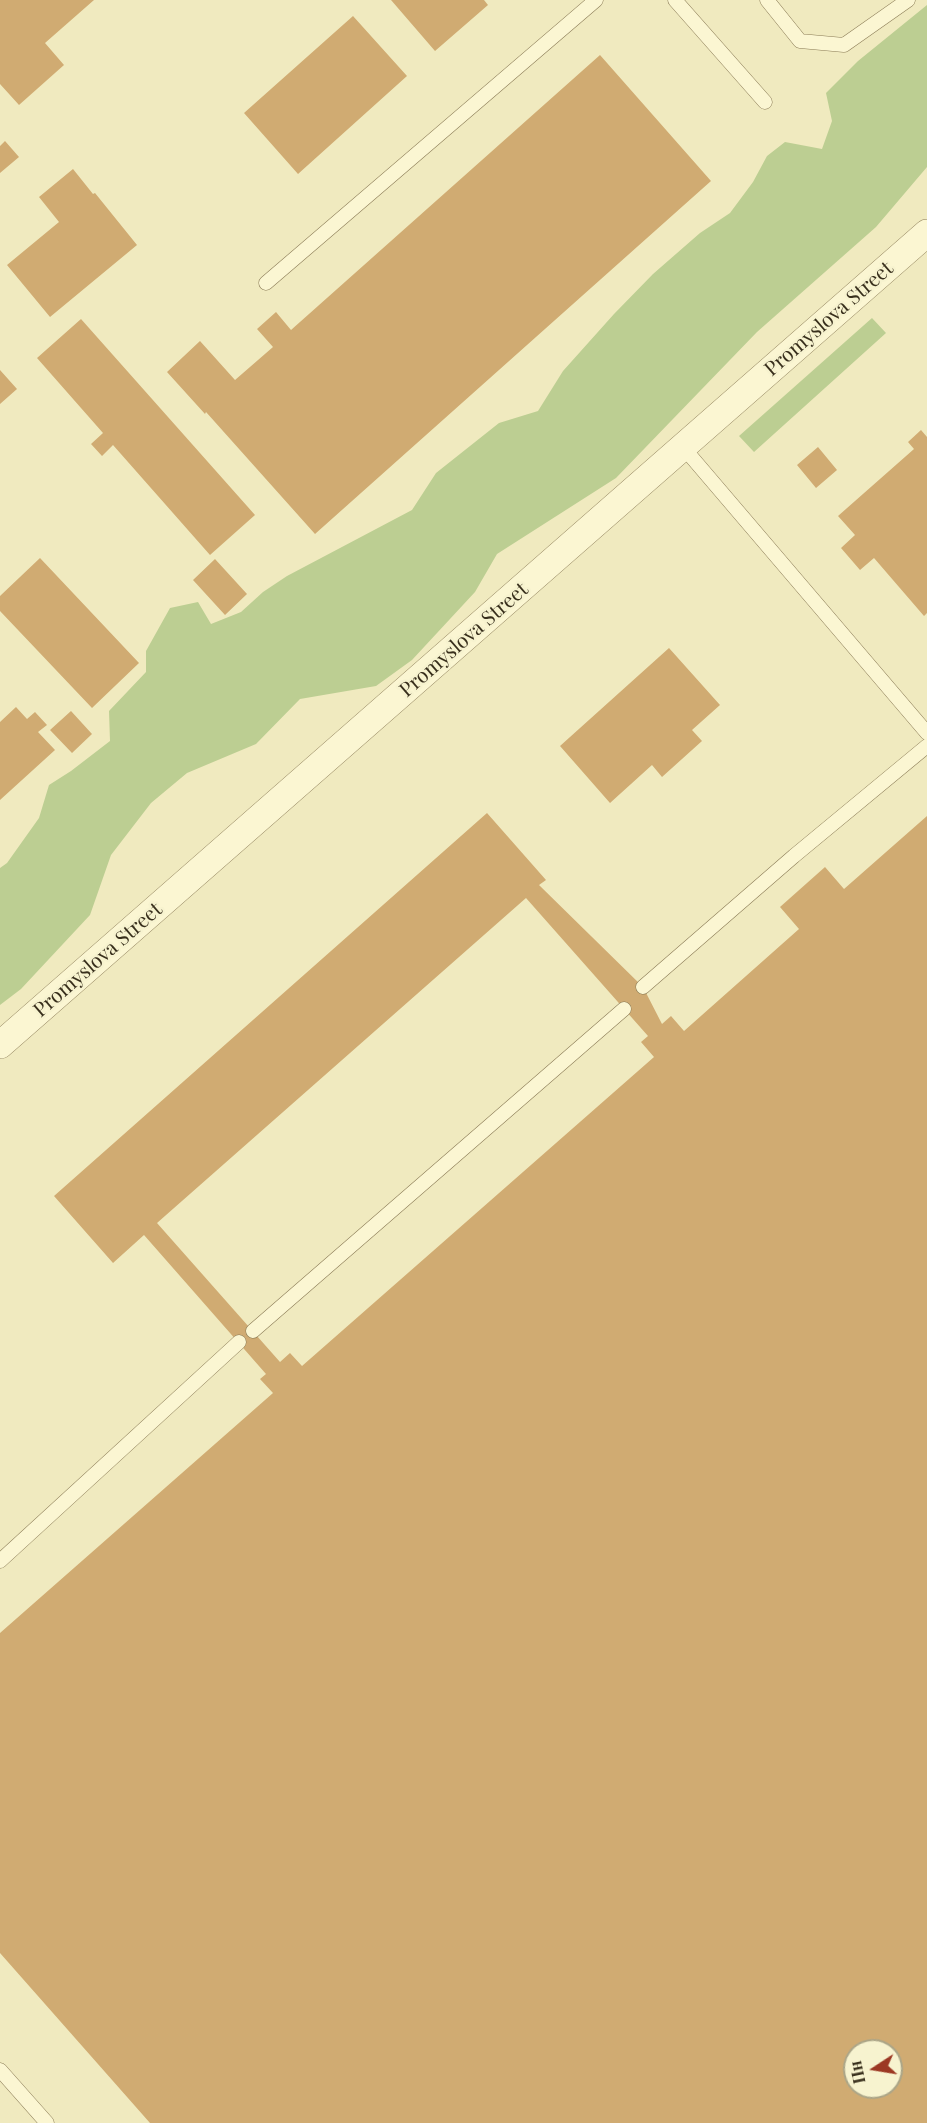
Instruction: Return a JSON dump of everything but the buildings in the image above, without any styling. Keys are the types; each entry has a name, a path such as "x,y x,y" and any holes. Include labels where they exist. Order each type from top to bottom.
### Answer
{"street":[{"name":"Promyslova Street","path":"0,1045 927,233"}],"lane":[{"path":"266,283 596,0"},
{"path":"675,0 765,102"},
{"path":"767,0 800,41 844,45 908,0"},
{"path":"683,447 927,733"},
{"path":"643,987 794,856 927,746"},
{"path":"253,1331 624,1009"},
{"path":"0,1561 239,1342"},
{"path":"0,2070 47,2123"}],"green space":[{"path":"927,5 927,167 876,227 757,332 616,478 497,554 475,592 412,660 376,686 300,699 256,744 187,773 151,803 111,855 90,915 21,989 0,1005 0,868 7,863 39,818 49,785 110,741 109,711 146,672 146,651 170,608 198,602 211,624 241,612 263,592 287,576 412,510 436,473 499,423 538,411 563,371 614,314 653,274 700,233 730,213 753,182 767,156 785,142 822,149 832,121 826,93 858,61"},
{"path":"872,318 886,333 754,452 739,436"}]}
